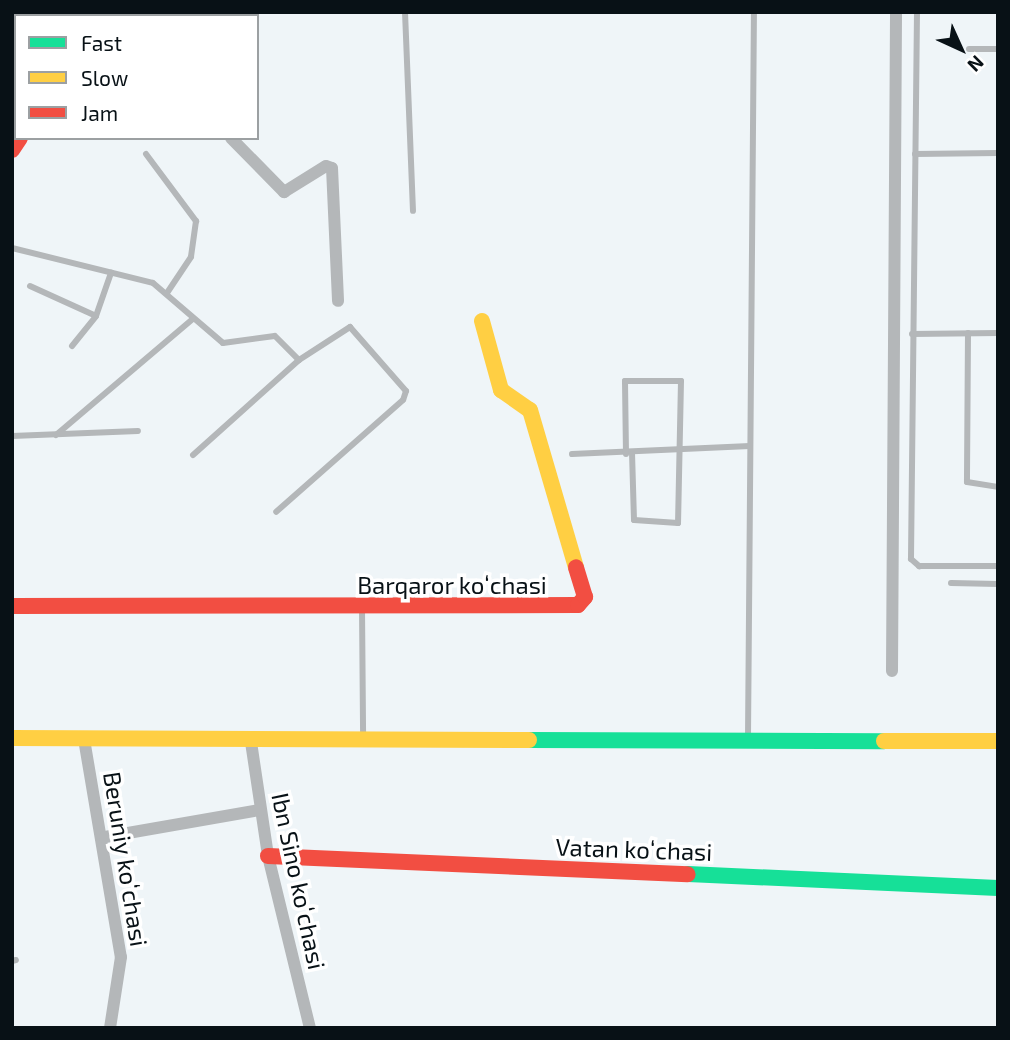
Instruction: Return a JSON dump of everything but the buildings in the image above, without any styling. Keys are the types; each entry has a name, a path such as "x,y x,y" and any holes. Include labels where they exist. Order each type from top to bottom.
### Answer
{"street":[{"path":"892,671 896,12"},
{"path":"233,140 284,192 326,166 332,168 338,301"},
{"name":"Barqaror koʻchasi","path":"12,606 569,608 584,597 530,410 501,390 482,321"},
{"path":"12,738 251,742 748,737 998,741"},
{"name":"Beruniy koʻchasi","path":"84,739 105,837 121,957 110,1028"},
{"name":"Ibn Sino koʻchasi","path":"251,742 268,856 310,1028"},
{"path":"105,837 260,810"},
{"name":"Vatan koʻchasi","path":"268,856 998,888"}],"lane":[{"path":"405,12 413,211"},
{"path":"748,737 754,12"},
{"path":"917,12 911,559 919,566 998,566"},
{"path":"970,49 998,49"},
{"path":"915,154 998,153"},
{"path":"146,154 196,221 191,257 167,293"},
{"path":"12,248 111,273 167,293 223,343 275,336 299,360"},
{"path":"72,346 96,316 111,273"},
{"path":"30,286 96,316"},
{"path":"56,435 193,319"},
{"path":"193,456 299,360 350,327 406,391 276,512"},
{"path":"968,333 967,482 998,487"},
{"path":"912,334 998,333"},
{"path":"628,378 681,381 682,454 678,523 639,525 629,454 628,378"},
{"path":"12,436 138,431"},
{"path":"572,454 682,454 750,446"},
{"path":"951,583 998,584"},
{"path":"362,607 363,742"}],"traffic: fast":[{"path":"529,740 884,741"},
{"path":"688,874 998,888"}],"traffic: slow":[{"path":"482,321 501,390 530,410 576,567"},
{"path":"12,738 529,740"},
{"path":"884,741 998,741"}],"traffic: jam":[{"path":"12,150 19,140"},
{"path":"12,606 578,605 585,597 576,567"},
{"path":"268,856 688,874"}]}
